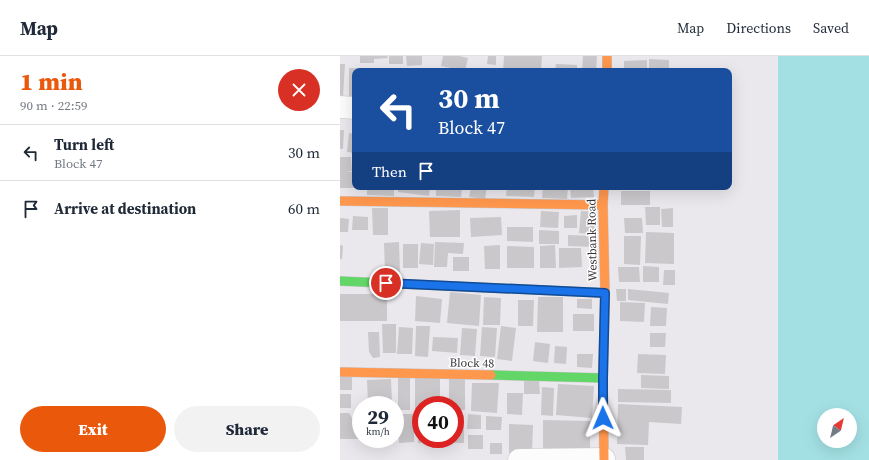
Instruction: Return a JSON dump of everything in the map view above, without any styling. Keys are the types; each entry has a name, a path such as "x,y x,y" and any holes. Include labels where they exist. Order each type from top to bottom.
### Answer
{"street":[{"path":"607,56 607,68"},
{"path":"340,107 352,108"},
{"name":"Westbank Road","path":"604,190 604,460"},
{"path":"340,201 603,206"},
{"path":"340,281 605,293"},
{"name":"Block 48","path":"340,372 603,378"},
{"path":"519,460 604,460"}],"water":[{"path":"778,56 869,56 869,460 778,460"}],"building":[{"path":"360,56 374,56 374,63 360,63"},
{"path":"374,56 387,56 388,58 374,59"},
{"path":"389,56 403,56 403,64 389,64"},
{"path":"406,56 422,56 422,65 407,66"},
{"path":"443,56 459,56 468,58 466,68 451,68 441,66"},
{"path":"488,56 496,56 496,65 487,64"},
{"path":"504,56 542,56 541,68 503,68"},
{"path":"583,56 597,56 596,68 582,68"},
{"path":"649,59 669,60 669,68 649,68"},
{"path":"647,60 647,68 624,68 624,61"},
{"path":"340,64 345,64 343,96 340,95"},
{"path":"556,64 577,65 577,68 555,68"},
{"path":"349,68 352,68 352,96 349,96"},
{"path":"340,130 344,130 343,149 340,149"},
{"path":"349,133 352,134 352,153 347,152"},
{"path":"340,157 351,157 352,171 346,172 352,172 352,188 340,188"},
{"path":"367,190 394,190 394,196 367,195"},
{"path":"398,190 430,190 429,196 398,192"},
{"path":"436,190 462,190 461,197 436,196"},
{"path":"470,190 486,190 485,199 469,197"},
{"path":"507,190 535,190 534,197 506,196"},
{"path":"543,190 568,190 567,199 542,198"},
{"path":"570,190 593,190 594,197 571,198"},
{"path":"621,191 650,191 650,205 621,205"},
{"path":"645,207 660,207 660,225 646,225"},
{"path":"372,208 388,208 388,235 373,235"},
{"path":"673,208 673,227 662,227 661,209"},
{"path":"460,210 460,237 430,237 429,211"},
{"path":"541,211 559,212 558,228 540,227"},
{"path":"581,211 597,212 596,235 579,233"},
{"path":"577,215 577,228 564,228 564,216"},
{"path":"353,216 368,217 368,230 352,230"},
{"path":"501,217 502,235 471,237 470,218"},
{"path":"340,218 349,219 348,232 340,232"},
{"path":"624,218 642,218 643,233 625,233"},
{"path":"507,227 533,227 533,242 507,241"},
{"path":"539,230 559,231 559,244 539,244"},
{"path":"646,232 674,233 674,264 645,263"},
{"path":"568,235 596,236 596,247 568,246"},
{"path":"624,236 641,236 640,265 624,264"},
{"path":"399,242 400,272 385,272 384,243"},
{"path":"435,242 464,243 463,254 448,253 447,267 434,267"},
{"path":"421,243 434,244 433,265 419,264"},
{"path":"403,244 418,244 418,268 403,268"},
{"path":"340,245 343,246 342,259 340,259"},
{"path":"500,245 500,269 485,269 484,246"},
{"path":"555,245 556,268 540,268 540,246"},
{"path":"507,246 534,247 534,268 507,268"},
{"path":"559,248 581,248 582,267 559,268"},
{"path":"453,257 469,257 469,271 453,271"},
{"path":"643,266 659,267 659,282 643,282"},
{"path":"618,267 639,267 640,282 619,282"},
{"path":"664,270 675,270 675,285 663,285"},
{"path":"616,289 626,289 626,301 617,301"},
{"path":"628,289 669,293 668,304 628,300"},
{"path":"450,292 481,295 479,326 447,323"},
{"path":"340,294 387,294 387,321 340,321"},
{"path":"416,296 442,299 440,323 415,321"},
{"path":"484,297 501,298 500,325 483,325"},
{"path":"538,297 563,297 563,332 537,332"},
{"path":"577,299 592,299 592,309 577,308"},
{"path":"518,300 534,300 533,326 518,326"},
{"path":"620,302 645,303 644,322 620,321"},
{"path":"651,307 667,308 666,326 650,326"},
{"path":"573,314 594,314 594,331 573,331"},
{"path":"382,324 396,324 396,353 383,353"},
{"path":"416,326 430,326 428,357 415,356"},
{"path":"501,326 516,328 512,361 497,359"},
{"path":"399,327 413,328 412,354 397,354"},
{"path":"482,327 497,328 495,357 480,356"},
{"path":"462,328 477,329 475,356 460,355"},
{"path":"368,332 379,332 380,357 373,358 369,352"},
{"path":"650,333 666,333 665,347 650,347"},
{"path":"433,337 458,338 457,353 432,351"},
{"path":"535,342 550,344 548,363 533,361"},
{"path":"555,346 567,347 566,364 554,363"},
{"path":"577,354 593,354 592,368 577,367"},
{"path":"638,354 666,355 665,374 637,373"},
{"path":"352,375 352,390 340,390 340,376"},
{"path":"398,375 410,375 410,410 404,410 404,396 398,396"},
{"path":"641,375 669,376 669,389 641,388"},
{"path":"415,376 440,376 440,396 415,396"},
{"path":"449,377 465,377 465,410 464,396 449,396"},
{"path":"391,379 392,396 368,396 367,380"},
{"path":"539,380 540,394 524,394 524,381"},
{"path":"472,383 499,383 497,413 471,411"},
{"path":"558,384 594,386 592,418 556,415"},
{"path":"542,387 554,388 553,416 541,415"},
{"path":"618,389 671,390 671,403 618,402"},
{"path":"507,393 523,393 522,415 507,414"},
{"path":"340,394 351,394 351,408 340,408"},
{"path":"618,404 682,407 681,424 649,422 648,445 617,444"},
{"path":"340,413 349,413 352,418 352,439 340,439"},
{"path":"404,414 412,414 412,442 404,443"},
{"path":"468,414 481,415 481,429 467,429"},
{"path":"486,416 502,417 501,430 486,430"},
{"path":"543,420 590,421 590,452 543,452"},
{"path":"509,424 533,425 532,454 509,453"},
{"path":"468,435 483,435 483,449 468,449"},
{"path":"490,443 502,443 502,454 490,454"},
{"path":"625,447 644,447 644,460 626,460"}],"traffic: fast":[{"path":"340,281 605,293"},
{"path":"491,375 603,378"}],"traffic: slow":[{"path":"607,56 607,68"},
{"path":"604,190 604,460"},
{"path":"340,201 603,205"},
{"path":"340,372 491,375"}],"route":[{"path":"386,283 605,293 603,418"}]}
